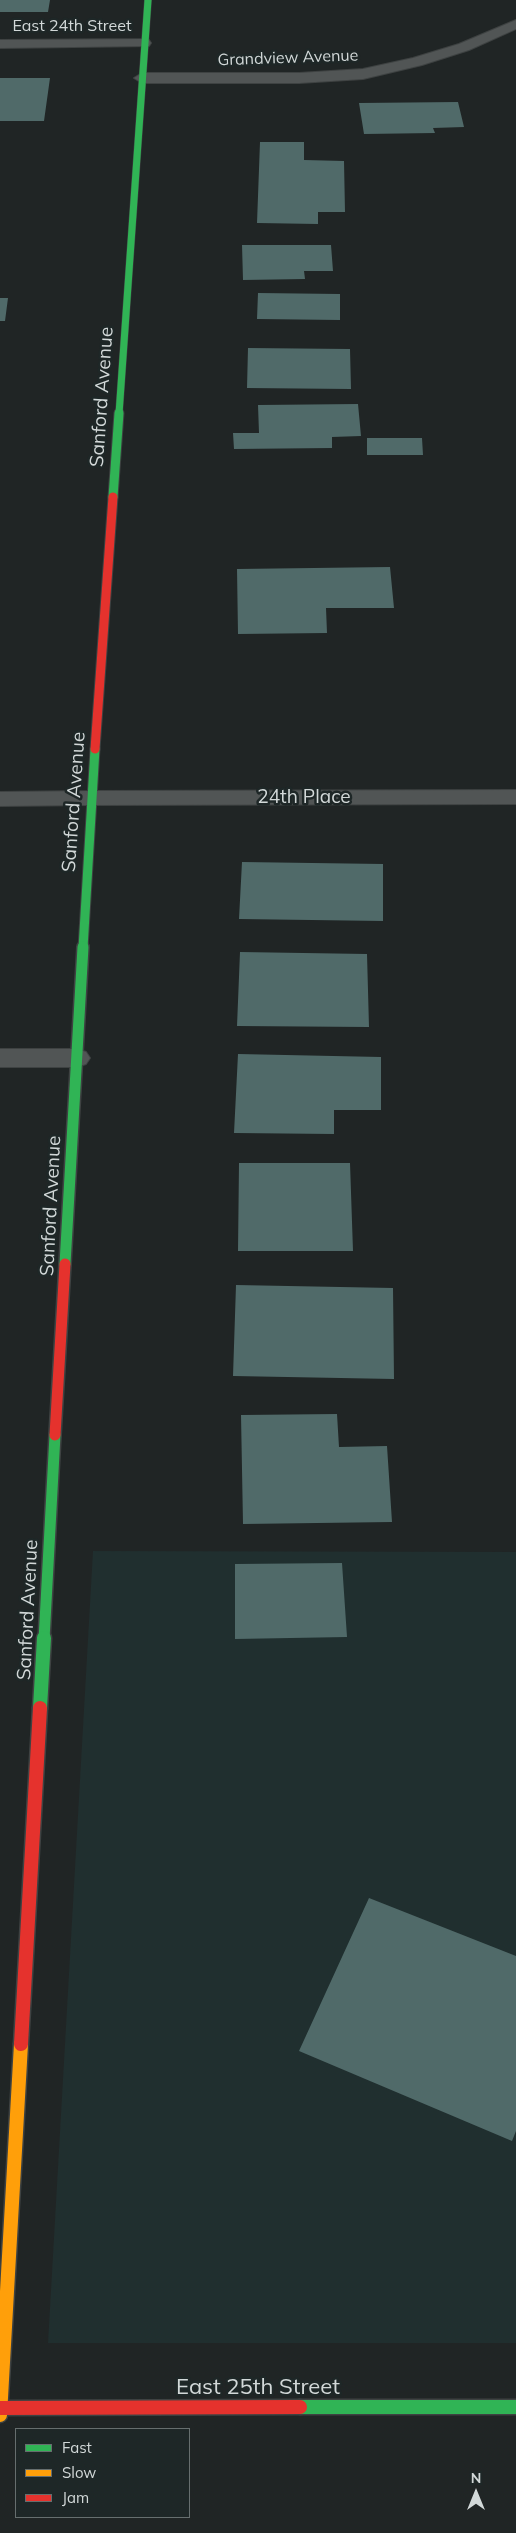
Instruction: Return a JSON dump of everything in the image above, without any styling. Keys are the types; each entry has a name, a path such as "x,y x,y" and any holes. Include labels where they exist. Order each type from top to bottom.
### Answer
{"main road":[{"name":"Sanford Avenue","path":"0,2415 11,2029 77,1058 91,798 148,0"},
{"name":"East 25th Street","path":"0,2408 516,2406"}],"street":[{"name":"Grandview Avenue","path":"142,78 298,78 363,74 416,62 464,47 516,24"},
{"name":"East 24th Street","path":"0,44 144,43"},
{"name":"24th Place","path":"0,799 516,796"},
{"path":"0,1058 77,1058"}],"shaded area":[{"path":"93,1551 516,1552 516,2343 48,2343"}],"building":[{"path":"0,0 50,0 48,12 0,12"},
{"path":"0,78 50,78 44,121 0,121"},
{"path":"458,102 464,127 433,128 435,133 364,134 359,103"},
{"path":"260,142 304,142 304,160 344,161 345,212 318,212 318,224 257,223"},
{"path":"242,245 331,245 333,271 304,271 305,279 243,280"},
{"path":"258,293 340,294 340,320 257,319"},
{"path":"0,298 8,298 5,321 0,321"},
{"path":"248,348 350,349 351,389 247,388"},
{"path":"358,404 361,436 332,437 332,448 234,449 233,433 259,433 258,405"},
{"path":"367,438 422,438 423,455 367,455"},
{"path":"390,567 394,608 326,608 327,633 238,634 237,569"},
{"path":"242,862 383,864 383,921 239,919"},
{"path":"240,952 367,954 369,1027 237,1026"},
{"path":"238,1054 381,1057 381,1110 334,1110 334,1134 234,1133"},
{"path":"239,1163 350,1163 353,1251 238,1251"},
{"path":"236,1285 393,1288 394,1379 233,1376"},
{"path":"337,1414 339,1447 387,1446 392,1522 243,1524 241,1415"},
{"path":"342,1563 347,1637 235,1639 235,1564"},
{"path":"369,1898 516,1956 516,2131 512,2141 299,2051"}],"traffic: fast":[{"path":"113,497 148,0"},
{"path":"65,1264 95,749"},
{"path":"40,1708 55,1435"},
{"path":"300,2407 516,2407"}],"traffic: slow":[{"path":"0,2415 21,2044"}],"traffic: jam":[{"path":"95,749 113,497"},
{"path":"55,1435 65,1264"},
{"path":"21,2044 40,1708"},
{"path":"0,2408 300,2407"}]}
